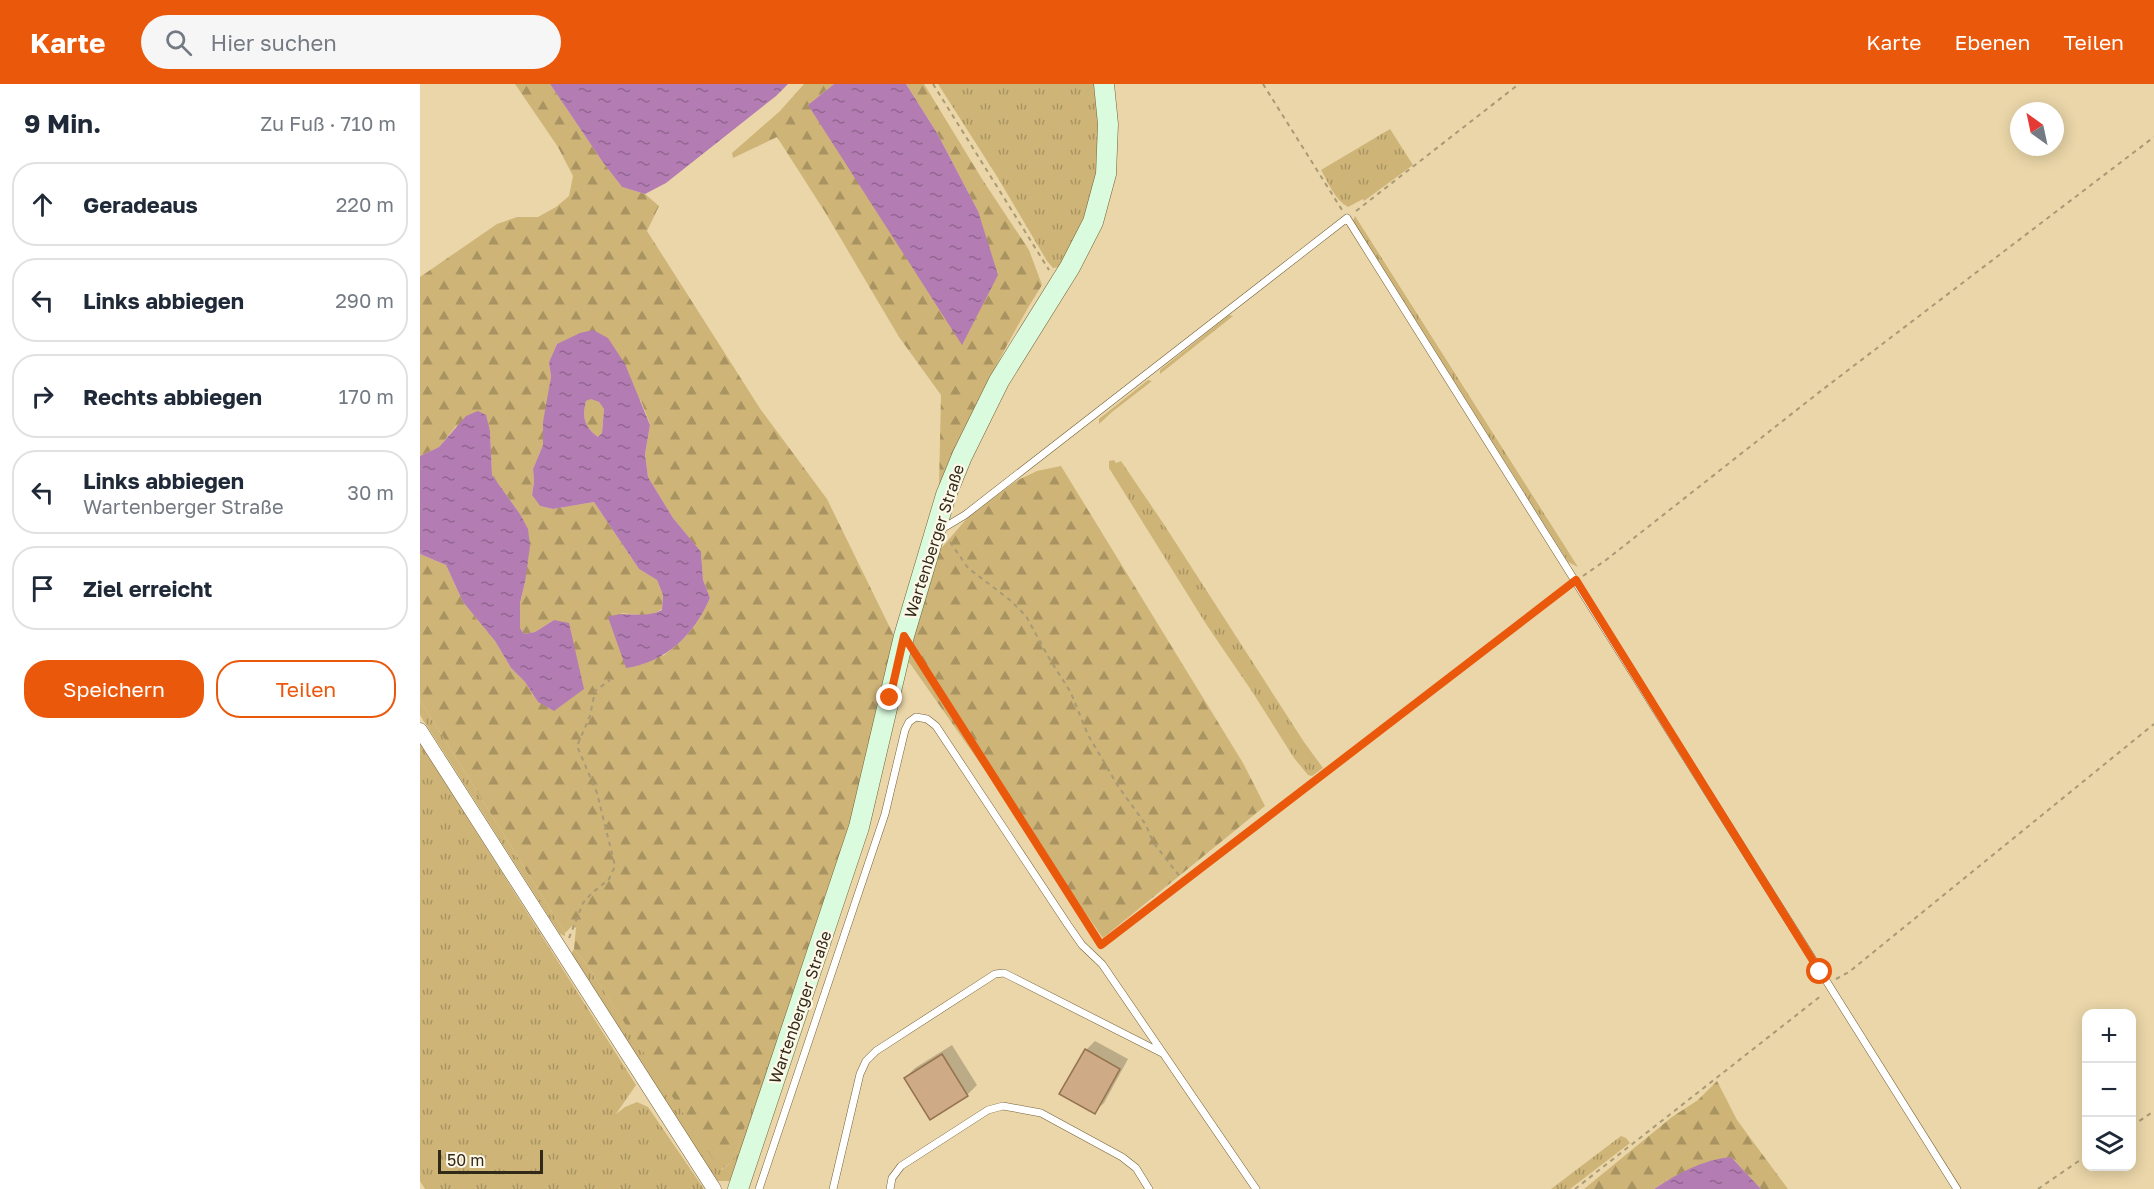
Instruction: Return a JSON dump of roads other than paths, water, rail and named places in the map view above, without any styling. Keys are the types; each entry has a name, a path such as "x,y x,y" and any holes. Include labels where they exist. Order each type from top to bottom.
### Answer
{"main road":[{"name":"Wartenberger Straße","path":"738,1189 859,827 904,636 962,456 999,381 1082,245 1093,222 1106,174 1108,124 1104,84"}],"street":[{"path":"420,730 714,1189"}],"lane":[{"path":"938,531 965,515 1347,218 1957,1189"},
{"path":"759,1189 885,814 905,730 909,722 916,717 927,719 936,726 1068,925 1082,945 1102,964 1256,1189"},
{"path":"833,1189 860,1074 866,1060 876,1051 995,974 1004,973 1012,976 1164,1054"},
{"path":"890,1189 892,1178 901,1166 988,1110 1003,1106 1041,1113 1111,1150 1136,1168 1149,1189"}],"water":[{"path":"550,84 788,84 666,183 645,194 622,187"},
{"path":"834,84 906,84 937,133 978,211 998,275 962,345 808,105"},
{"path":"593,330 608,338 625,364 650,425 645,454 648,477 673,518 701,552 703,580 710,598 696,624 677,645 654,660 626,668 608,617 622,614 648,614 662,610 663,595 657,580 639,569 594,502 553,509 540,506 532,495 533,469 543,445 543,422 551,377 549,362 557,344 580,333","holes":["591,399 599,402 604,409 602,433 598,437 587,425 584,412 586,401"]},
{"path":"478,411 486,415 490,431 492,475 528,529 530,546 520,603 520,628 524,634 535,632 554,620 569,623 584,689 554,711 538,702 525,682 511,668 495,641 463,602 446,565 420,554 420,456 439,447 466,416"},
{"path":"1731,1157 1761,1189 1654,1189 1691,1168"}]}
